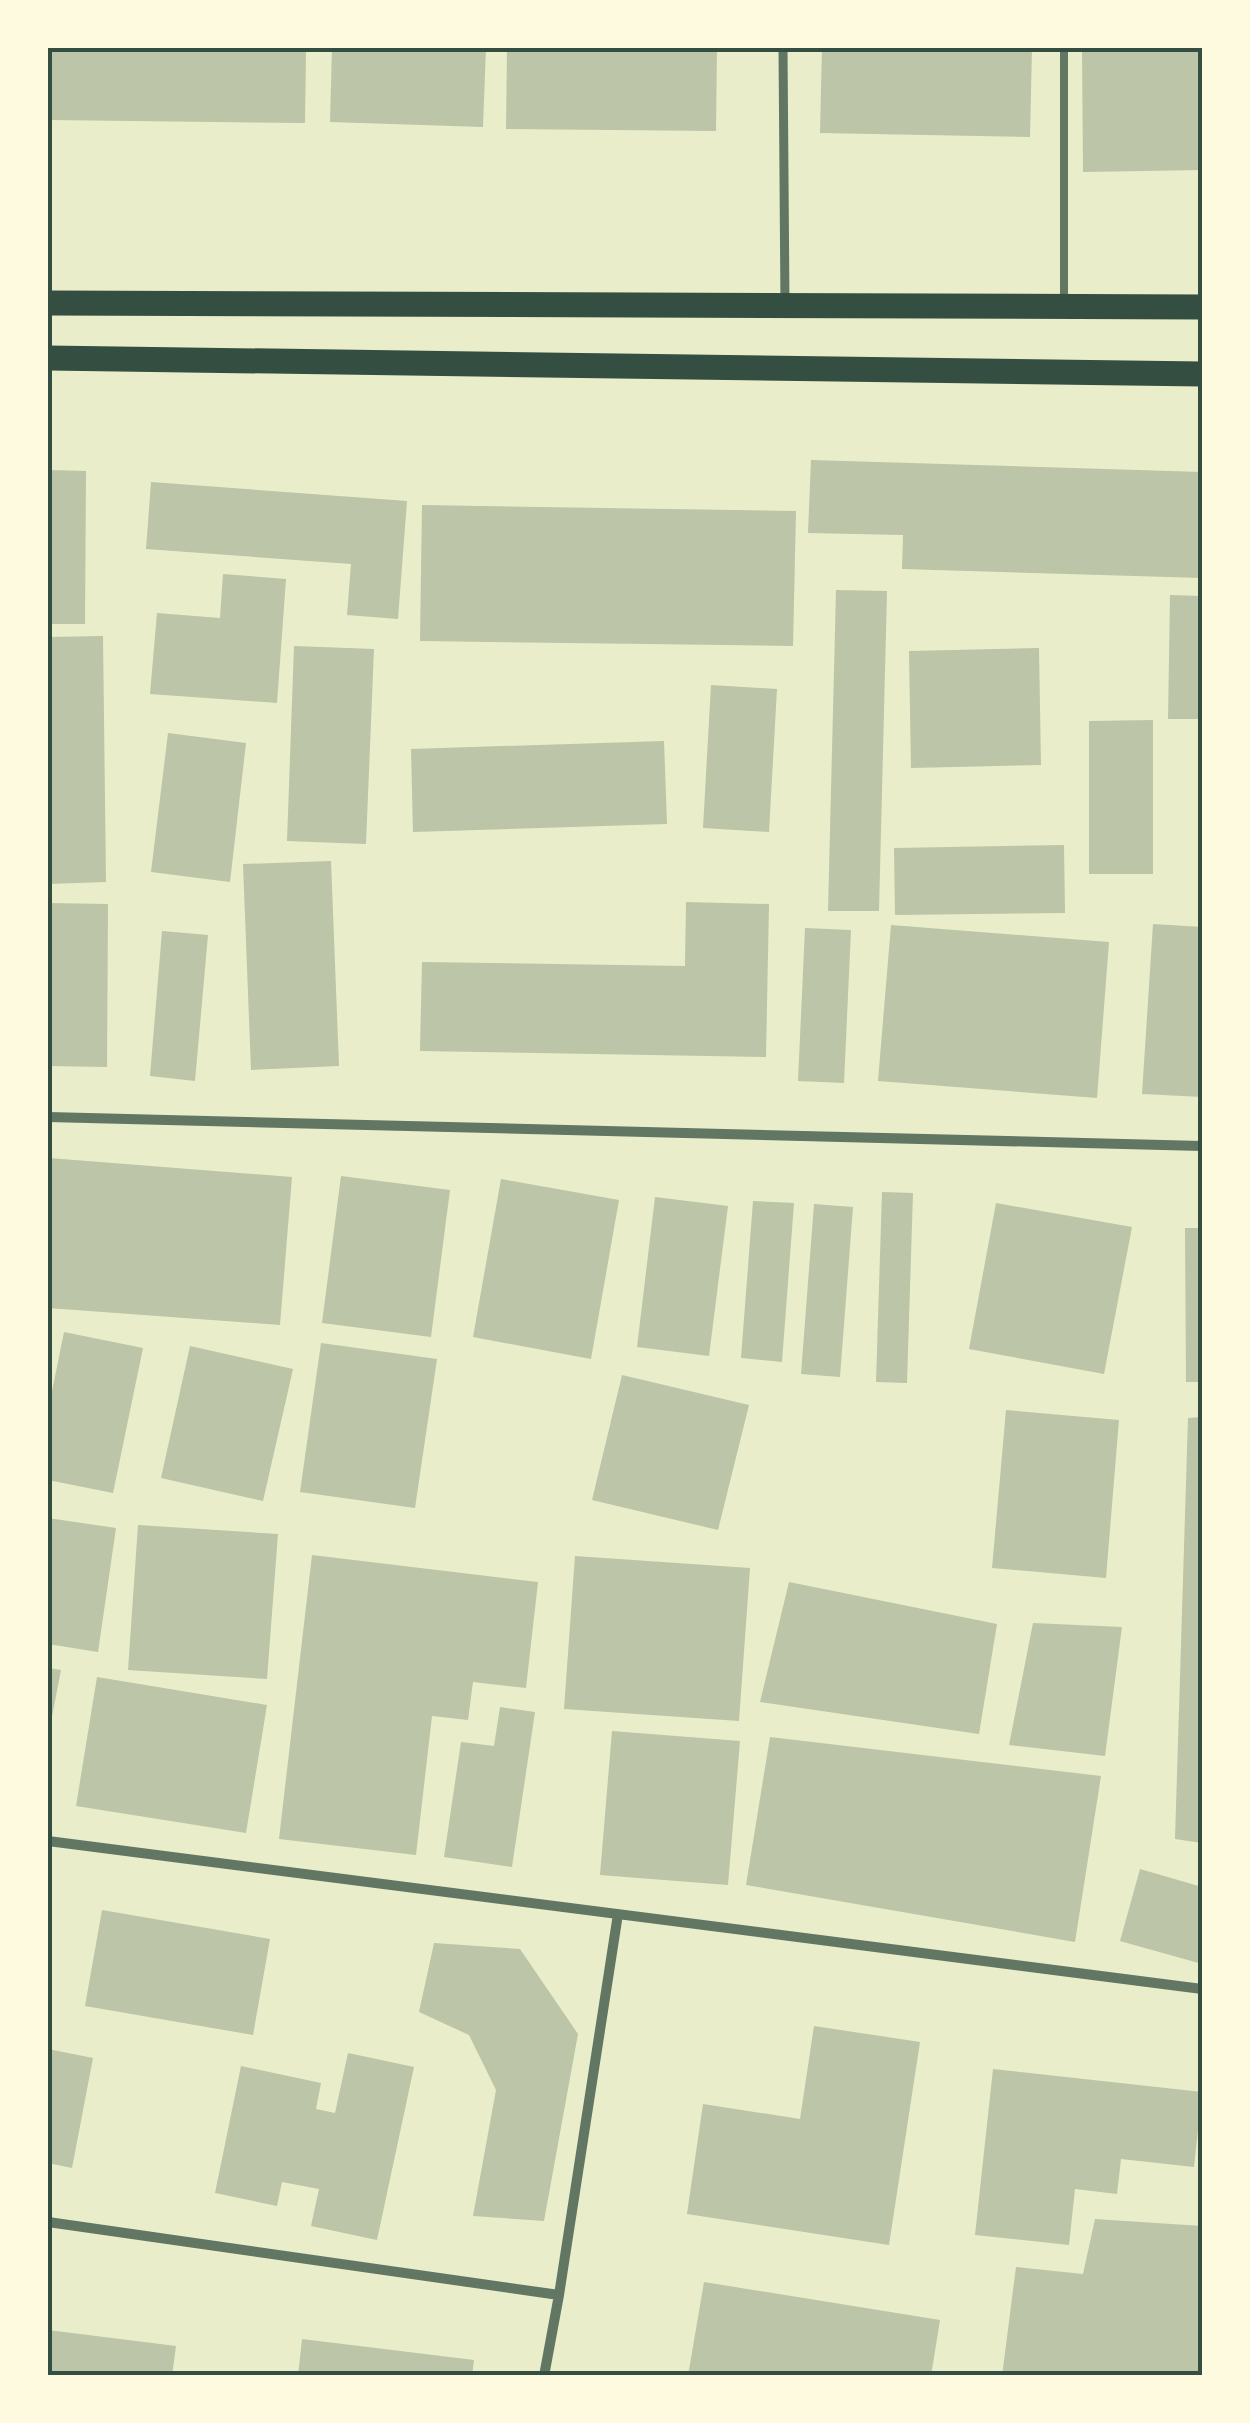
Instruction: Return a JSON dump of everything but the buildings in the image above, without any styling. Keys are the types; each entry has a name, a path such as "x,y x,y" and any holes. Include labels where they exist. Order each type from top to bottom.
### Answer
{"main road":[{"path":"48,303 1202,307"},
{"path":"48,358 1202,374"}],"street":[{"path":"782,48 784,308"},
{"path":"48,1117 1202,1146"},
{"path":"48,1840 1202,1989"},
{"path":"544,2376 618,1914"},
{"path":"48,2222 559,2295"}],"lane":[{"path":"1064,48 1064,306"}]}
